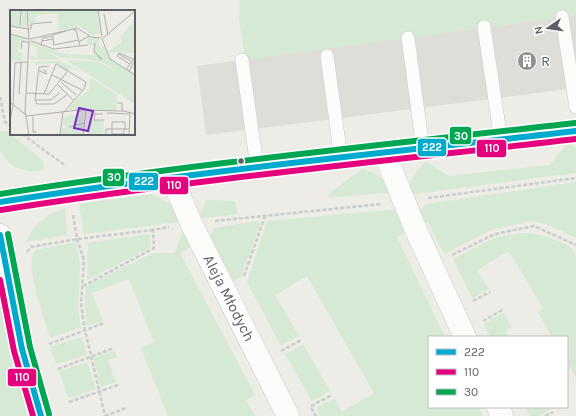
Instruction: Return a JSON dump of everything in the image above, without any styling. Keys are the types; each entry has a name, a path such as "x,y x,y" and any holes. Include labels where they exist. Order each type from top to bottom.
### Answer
{"street":[{"path":"0,202 70,191 257,167 385,154 576,131"},
{"path":"385,154 415,228 465,336"},
{"name":"Aleja Młodych","path":"172,178 191,223 288,416"},
{"path":"0,235 17,330 32,391 41,416"}],"lane":[{"path":"562,17 576,107"},
{"path":"484,27 500,140"},
{"path":"408,38 423,149"},
{"path":"327,56 341,158"},
{"path":"242,60 257,167"}],"path":[{"path":"0,97 5,122 10,125"},
{"path":"23,135 66,166"},
{"path":"26,257 27,252 31,247 77,239 153,230 191,223 404,201 576,178"},
{"path":"73,212 77,239 84,260 81,304 85,330 105,416 126,408"},
{"path":"242,281 265,216"},
{"path":"449,256 495,234 534,226 576,245"},
{"path":"83,286 154,248 153,230"},
{"path":"471,303 490,292"},
{"path":"481,322 502,310"},
{"path":"49,344 104,323"},
{"path":"277,345 280,352 301,340"},
{"path":"58,369 114,348"},
{"path":"69,402 118,385"},
{"path":"316,416 311,406 332,395"},
{"path":"545,416 552,412"}],"shaded area":[{"path":"576,15 576,88 206,135 197,66"}],"green space":[{"path":"240,0 576,0 576,15 245,60 239,18"},
{"path":"0,131 7,131 43,161 44,170 29,171 18,168 10,164 0,151"},
{"path":"569,144 576,148 576,173 407,195 414,176 426,161 449,176 550,165 564,147"},
{"path":"362,169 381,178 394,192 327,198 331,192"},
{"path":"576,182 576,238 551,226 533,221 494,229 444,254 428,222 421,225 419,213 426,204"},
{"path":"152,194 178,209 185,221 84,234 79,204"},
{"path":"206,200 235,201 238,214 198,219"},
{"path":"65,208 67,235 26,242 35,226 50,214"},
{"path":"399,209 407,232 397,237 445,336 428,336 428,408 479,408 483,416 320,416 316,408 334,399 342,412 374,393 307,276 275,295 299,336 281,346 247,282 267,221"},
{"path":"257,221 260,225 241,277 234,281 210,237 214,228"},
{"path":"183,230 196,244 180,253 255,395 246,400 255,416 168,416 141,348 154,342 129,279 92,293 103,321 87,326 85,286 153,253 175,253"},
{"path":"524,233 535,234 558,241 573,250 576,256 576,378 568,364 568,336 551,336 538,312 543,308 509,251 477,270 489,289 472,298 453,259 496,237"},
{"path":"150,234 151,247 87,280 88,243"},
{"path":"76,242 80,265 78,307 81,327 50,338 35,287 32,256 36,250"},
{"path":"0,296 24,403 28,416 0,416"},
{"path":"503,313 512,327 505,331 508,336 490,336 484,324"},
{"path":"82,337 87,355 56,364 50,347"},
{"path":"303,344 330,391 312,401 285,354"},
{"path":"115,351 117,357 108,360 116,382 101,387 93,358"},
{"path":"87,362 96,389 68,398 59,371"},
{"path":"526,408 551,409 540,416 530,416"}],"transit line":[{"name":"30","path":"0,194 215,164 575,123"},
{"name":"222","path":"0,202 216,172 576,131"},
{"name":"110","path":"1,210 216,180 576,139"},
{"name":"30","path":"8,234 30,347 49,414"},
{"name":"222","path":"0,235 22,349 41,416"},
{"name":"110","path":"0,280 14,351 33,416"}],"place":[{"name":"R","path":"527,61"}]}
